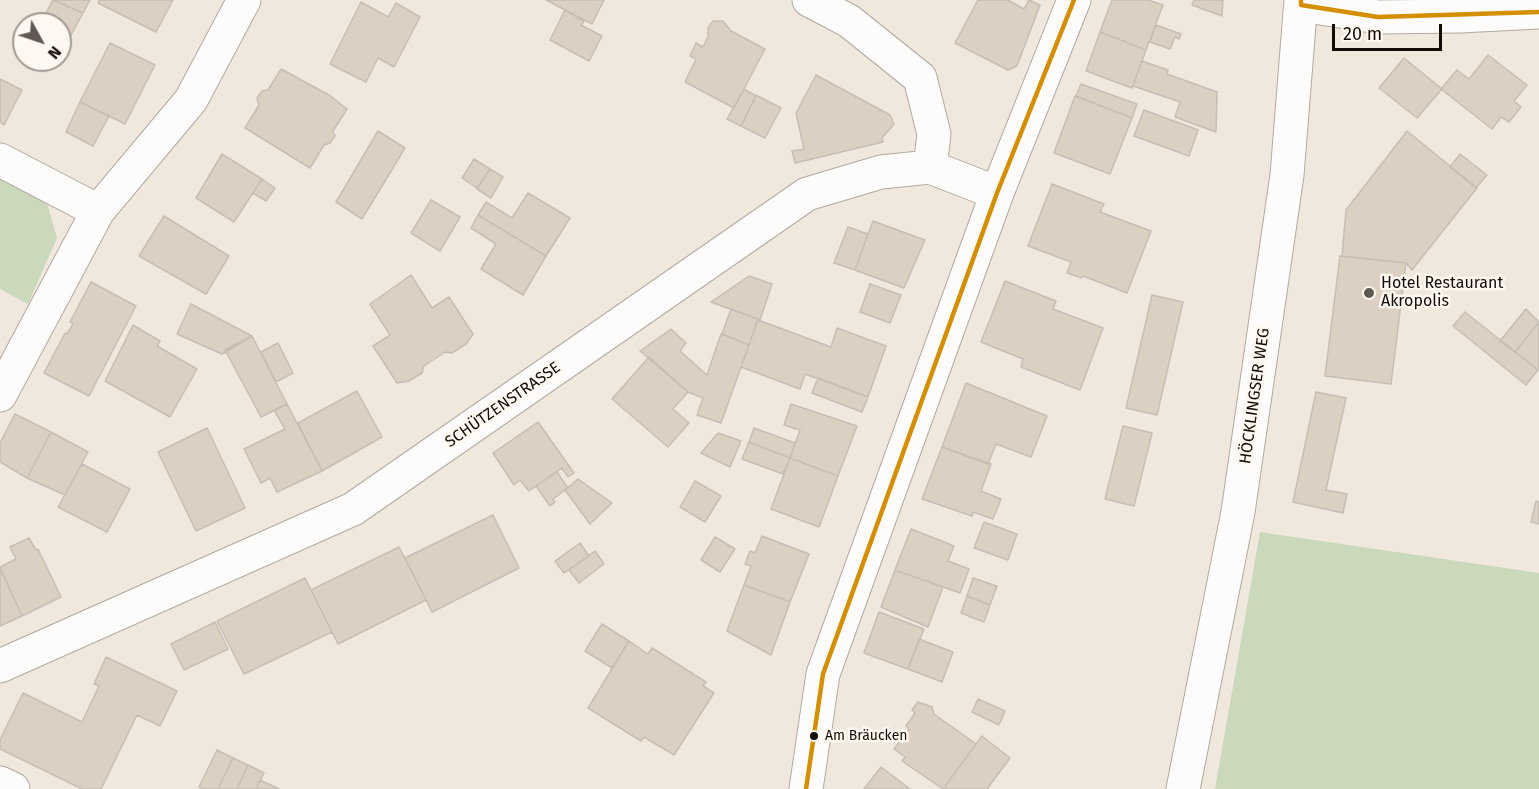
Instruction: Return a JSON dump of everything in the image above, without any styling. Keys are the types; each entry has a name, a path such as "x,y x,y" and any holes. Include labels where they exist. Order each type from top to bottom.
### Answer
{"street":[{"path":"0,395 98,211 191,100 244,0"},
{"path":"809,0 849,21 920,78 934,134 930,168"},
{"path":"806,789 823,674 997,193 1074,0"},
{"path":"1301,2 1378,16 1460,16 1539,12"},
{"name":"HÖCKLINGSER WEG","path":"1183,789 1238,512 1287,175 1301,2"},
{"path":"0,160 98,211"},
{"name":"SCHÜTZENSTRASSE","path":"0,666 353,509 807,194 881,172 930,168 997,193"},
{"path":"0,783 13,789"}],"green space":[{"path":"0,176 46,200 57,238 28,304 0,289"},
{"path":"1260,532 1539,573 1539,789 1215,789"}],"building":[{"path":"53,0 83,13 72,33 72,12 46,12"},
{"path":"54,0 90,0 83,13"},
{"path":"99,0 173,0 156,32 98,3"},
{"path":"546,0 604,0 592,24"},
{"path":"978,0 1008,0 1024,9 1029,0 1040,5 1017,66 1008,70 955,43"},
{"path":"1112,0 1148,0 1163,5 1146,50 1100,32"},
{"path":"1194,0 1223,0 1222,16 1192,5"},
{"path":"361,2 388,17 396,3 420,17 394,67 378,58 366,82 330,64"},
{"path":"565,10 584,21 581,25 602,36 589,61 550,40"},
{"path":"713,21 723,21 731,31 765,49 734,108 685,82 696,59 690,56 696,43 703,47 708,37 708,28"},
{"path":"1156,25 1181,34 1179,39 1175,37 1170,49 1150,42"},
{"path":"1100,32 1146,50 1132,88 1086,71"},
{"path":"110,43 155,65 125,124 80,102"},
{"path":"1488,55 1527,85 1514,101 1521,107 1509,122 1501,117 1492,129 1441,89 1457,70 1469,79"},
{"path":"1404,58 1442,89 1417,118 1379,88"},
{"path":"1142,61 1168,70 1167,74 1217,92 1216,132 1175,117 1180,102 1133,86"},
{"path":"281,69 329,95 347,109 333,131 335,136 330,143 324,145 310,168 245,128 259,105 257,98 262,91 268,90"},
{"path":"816,75 890,115 894,124 882,138 883,142 795,163 792,151 804,149 796,113"},
{"path":"0,79 22,90 4,125 0,122"},
{"path":"1081,84 1137,104 1132,118 1076,96"},
{"path":"744,89 756,96 741,126 727,119"},
{"path":"756,95 781,108 765,138 741,126"},
{"path":"1075,96 1132,118 1110,174 1054,153"},
{"path":"80,102 109,116 93,146 66,132"},
{"path":"1144,110 1198,130 1189,156 1134,136"},
{"path":"378,131 405,148 362,219 336,202"},
{"path":"1407,131 1477,188 1412,270 1406,263 1342,256 1346,210"},
{"path":"222,154 262,179 234,222 196,198"},
{"path":"1460,154 1487,175 1476,188 1450,167"},
{"path":"474,159 490,169 477,188 462,178"},
{"path":"490,169 503,177 491,198 477,189"},
{"path":"262,179 275,188 266,201 253,193"},
{"path":"1052,184 1104,204 1100,212 1151,231 1127,293 1083,276 1082,278 1067,273 1071,262 1028,246"},
{"path":"528,193 570,218 546,256 478,215 486,202 512,218"},
{"path":"431,200 460,217 440,251 411,233"},
{"path":"478,215 546,256 523,295 481,269 496,244 471,228"},
{"path":"164,216 229,256 206,294 139,256"},
{"path":"873,221 925,240 904,288 855,270"},
{"path":"848,227 868,234 855,270 834,263"},
{"name":"Hotel Restaurant Akropolis","path":"1340,256 1406,263 1391,384 1325,376"},
{"path":"411,275 432,308 449,297 473,334 466,344 452,353 445,352 424,366 422,373 409,381 397,383 373,346 390,335 370,304"},
{"path":"749,276 772,284 760,320 711,302"},
{"path":"1005,281 1056,301 1053,309 1103,328 1080,390 1021,367 1023,359 981,342"},
{"path":"91,282 136,306 89,396 44,373 65,333 67,334 73,324 70,322"},
{"path":"870,284 901,295 890,323 860,312"},
{"path":"1152,295 1183,302 1157,415 1126,408"},
{"path":"191,304 252,336 222,354 177,334"},
{"path":"731,309 758,319 749,345 722,334"},
{"path":"1526,309 1539,322 1515,352 1500,341"},
{"path":"1465,312 1538,370 1526,385 1453,326"},
{"path":"758,320 831,347 837,328 886,346 868,397 805,374 800,389 741,367"},
{"path":"1539,322 1539,369 1538,370 1515,352"},
{"path":"133,325 160,341 157,346 197,369 170,417 105,381"},
{"path":"671,329 686,343 680,351 707,375 721,334 749,345 721,423 697,415 703,398 688,392 640,351"},
{"path":"252,336 287,404 261,417 225,350"},
{"path":"278,343 293,373 276,382 261,352"},
{"path":"649,357 688,392 673,409 689,423 668,447 612,399"},
{"path":"818,378 868,397 862,412 812,393"},
{"path":"966,383 1047,416 1031,457 996,444 988,464 942,447"},
{"path":"357,391 382,437 322,471 298,423"},
{"path":"1316,392 1346,398 1326,490 1347,494 1343,513 1293,502"},
{"path":"287,404 322,471 277,492 270,478 261,483 244,449 285,429 274,410"},
{"path":"791,404 857,426 838,476 790,458 800,430 784,425"},
{"path":"15,414 51,432 27,478 0,462 0,443"},
{"path":"538,422 574,473 568,477 562,468 529,491 520,480 514,485 493,453"},
{"path":"1123,426 1152,433 1134,506 1105,499"},
{"path":"207,428 245,508 196,531 158,452"},
{"path":"754,428 795,443 790,458 749,442"},
{"path":"51,432 88,452 65,495 27,478"},
{"path":"718,433 741,441 730,467 701,453"},
{"path":"749,442 790,458 783,474 742,459"},
{"path":"942,447 991,464 981,491 1001,499 993,519 973,512 972,516 922,499"},
{"path":"790,458 838,476 819,527 771,509"},
{"path":"82,464 130,489 107,532 58,507"},
{"path":"557,472 568,488 553,499 555,502 550,506 536,486"},
{"path":"578,479 612,503 590,524 565,490"},
{"path":"695,481 721,496 705,522 680,507"},
{"path":"1536,501 1539,502 1539,524 1531,522"},
{"path":"493,515 519,568 432,612 405,558"},
{"path":"984,522 1017,534 1008,560 974,548"},
{"path":"911,529 954,546 948,561 969,569 960,593 895,570"},
{"path":"762,536 809,554 790,602 744,585 751,566 745,564 750,551 755,553"},
{"path":"715,537 735,549 720,572 701,560"},
{"path":"29,538 36,550 38,549 61,597 22,616 0,567 16,559 10,547"},
{"path":"580,543 589,556 564,573 555,561"},
{"path":"399,547 426,600 338,644 311,590"},
{"path":"595,551 604,564 579,583 569,570"},
{"path":"0,568 22,616 0,626"},
{"path":"895,570 943,587 928,627 881,607"},
{"path":"305,578 332,632 244,674 217,621"},
{"path":"973,578 997,586 990,605 967,596"},
{"path":"744,585 790,602 771,655 727,631"},
{"path":"967,596 990,605 984,622 961,613"},
{"path":"879,612 924,629 908,669 864,653"},
{"path":"215,622 228,649 184,670 171,644"},
{"path":"602,624 629,641 612,668 585,651"},
{"path":"919,639 953,652 942,682 908,669"},
{"path":"629,641 648,654 652,648 706,682 703,686 714,693 674,755 644,737 641,741 588,708"},
{"path":"106,657 177,691 160,726 137,715 101,789 82,789 0,749 0,740 23,693 82,722 99,686 94,684"},
{"path":"978,699 1005,711 999,725 972,712"},
{"path":"918,702 932,707 934,714 976,744 943,789 902,761 905,757 894,749 909,729 906,726 915,713 912,710"},
{"path":"982,736 1010,758 987,789 943,789"},
{"path":"217,750 233,758 218,789 203,789 199,787"},
{"path":"233,758 248,765 237,789 218,789"},
{"path":"248,765 264,773 256,789 237,789"},
{"path":"881,767 910,789 864,789"},
{"path":"260,780 279,789 256,789"}],"transit line":[{"path":"806,789 823,674 997,193 1074,0"},
{"path":"1301,0 1301,5 1378,17 1539,12"}],"place":[{"name":"Hotel Restaurant Akropolis","path":"1369,293"},
{"name":"Am Bräucken","path":"814,736"}]}
